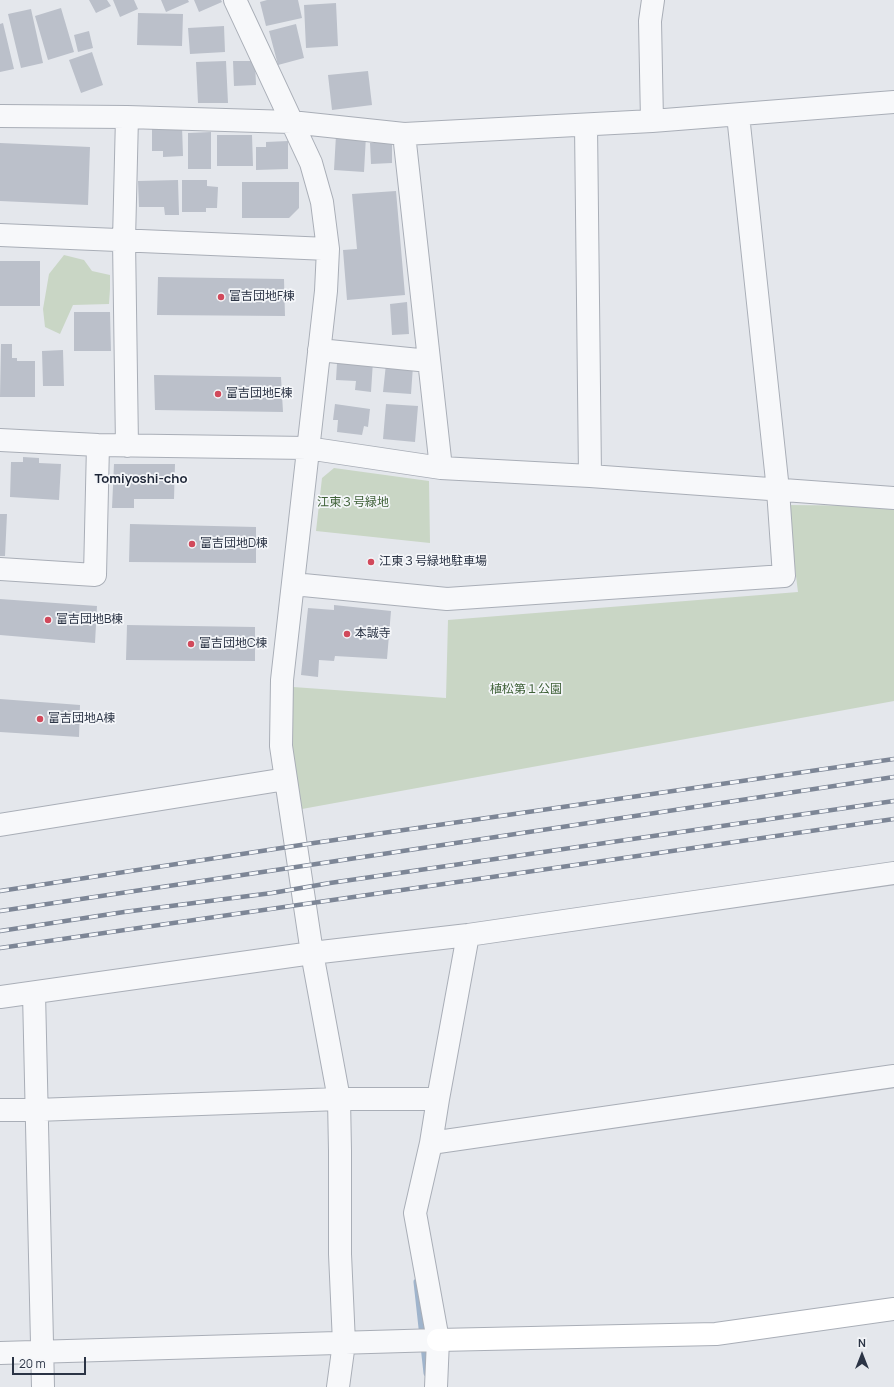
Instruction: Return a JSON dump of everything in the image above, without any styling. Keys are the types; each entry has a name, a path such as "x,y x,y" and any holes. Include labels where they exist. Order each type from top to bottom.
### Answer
{"street":[{"path":"235,0 311,163 322,202 328,249 326,291 307,448 282,680 281,746 312,953 339,1099 340,1254 344,1343 338,1387"},
{"path":"652,121 650,21 653,0"},
{"path":"0,116 127,117 291,122 404,134 652,121 894,102"},
{"path":"293,584 447,598 784,576 778,490 738,115"},
{"path":"127,117 124,240 127,446"},
{"path":"586,125 590,476"},
{"path":"404,134 441,468"},
{"path":"0,235 328,249"},
{"path":"319,350 429,361"},
{"path":"0,440 127,446 307,448 441,468 590,476 894,498"},
{"path":"0,569 95,576 98,445"},
{"path":"0,825 286,779"},
{"path":"0,997 312,953 468,935 894,873"},
{"path":"436,1387 438,1340 415,1213 431,1143 468,935"},
{"path":"34,993 43,1387"},
{"path":"431,1143 894,1076"},
{"path":"0,1110 339,1099 438,1098"},
{"path":"0,1353 42,1353 438,1340 716,1334 894,1309"}],"green space":[{"path":"64,255 84,260 92,271 110,275 110,289 109,304 73,305 60,334 45,327 43,309 49,274"},
{"name":"江東３号緑地","path":"334,468 429,481 430,543 316,531 322,478"},
{"name":"植松第１公園","path":"787,505 894,506 894,701 302,809 289,728 293,687 446,698 448,620 798,592"}],"building":[{"path":"89,0 107,0 111,6 96,13"},
{"path":"113,0 134,0 138,9 120,17"},
{"path":"161,0 188,0 189,2 166,12"},
{"path":"194,0 221,0 222,2 199,12"},
{"path":"267,0 298,0 302,18 266,26 260,2"},
{"path":"336,3 338,46 306,48 304,5"},
{"path":"61,8 74,52 48,60 35,16"},
{"path":"31,9 43,63 21,68 8,14"},
{"path":"138,13 183,14 182,46 137,45"},
{"path":"3,23 14,69 0,72 0,24"},
{"path":"296,24 304,58 278,65 269,31"},
{"path":"224,26 225,52 190,54 188,28"},
{"path":"89,31 93,48 78,52 74,35"},
{"path":"92,52 103,85 81,93 69,60"},
{"path":"226,61 228,103 198,103 196,62"},
{"path":"233,61 255,61 256,85 234,86"},
{"path":"368,71 372,105 332,110 328,75"},
{"path":"182,126 183,156 163,157 163,151 152,151 152,127"},
{"path":"211,132 211,169 188,169 188,133"},
{"path":"217,135 252,135 253,166 217,166"},
{"path":"336,135 366,136 364,172 334,170"},
{"path":"288,141 288,169 256,170 256,147 266,147 266,142"},
{"path":"0,143 90,147 88,205 0,201"},
{"path":"370,143 392,143 392,163 371,164"},
{"path":"178,180 179,215 165,215 164,207 139,207 138,181"},
{"path":"182,180 207,180 207,186 218,187 217,208 206,208 206,212 182,212"},
{"path":"242,182 299,182 299,208 289,218 242,218"},
{"path":"396,191 405,295 347,300 343,250 357,249 352,194"},
{"path":"0,261 40,261 40,306 0,306"},
{"name":"富吉団地F棟","path":"158,277 284,279 285,316 157,315"},
{"path":"407,302 409,334 392,335 390,304"},
{"path":"74,312 110,312 111,351 74,351"},
{"path":"1,344 12,344 12,358 17,358 17,361 35,361 35,397 0,397"},
{"path":"63,350 64,386 43,386 42,351"},
{"path":"373,361 371,392 355,390 356,381 336,380 337,363 353,364"},
{"path":"386,364 413,366 411,394 383,392"},
{"name":"富吉団地E棟","path":"154,375 281,377 283,412 155,410"},
{"path":"335,404 370,409 368,427 364,426 362,435 337,432 338,420 333,420"},
{"path":"386,404 418,406 415,442 383,439"},
{"path":"23,457 39,458 39,463 61,464 59,500 10,497 11,462 23,462"},
{"path":"114,464 175,464 174,499 134,499 134,508 112,508"},
{"path":"0,514 7,514 5,556 0,556"},
{"name":"富吉団地D棟","path":"130,524 256,527 256,563 129,562"},
{"name":"富吉団地B棟","path":"0,599 97,606 95,643 0,635"},
{"name":"本誠寺","path":"334,605 391,611 387,659 335,656 334,661 319,660 318,677 301,675 308,608 334,610"},
{"name":"富吉団地C棟","path":"127,625 255,627 255,661 126,660"},
{"name":"富吉団地A棟","path":"0,699 80,705 79,737 0,732"}],"waterway":[{"path":"417,1282 427,1373"}],"railway":[{"path":"0,891 314,843 894,759"},
{"path":"0,911 894,777"},
{"path":"0,931 124,912 272,893 330,883 894,801"},
{"path":"0,948 894,819"}],"place":[{"name":"富吉団地F棟","path":"221,297"},
{"name":"富吉団地E棟","path":"218,394"},
{"name":"富吉団地D棟","path":"192,544"},
{"name":"江東３号緑地駐車場","path":"371,562"},
{"name":"富吉団地B棟","path":"48,620"},
{"name":"本誠寺","path":"347,634"},
{"name":"富吉団地C棟","path":"191,644"},
{"name":"富吉団地A棟","path":"40,719"}],"district":[{"name":"Tomiyoshi-cho","path":"141,479"}]}
